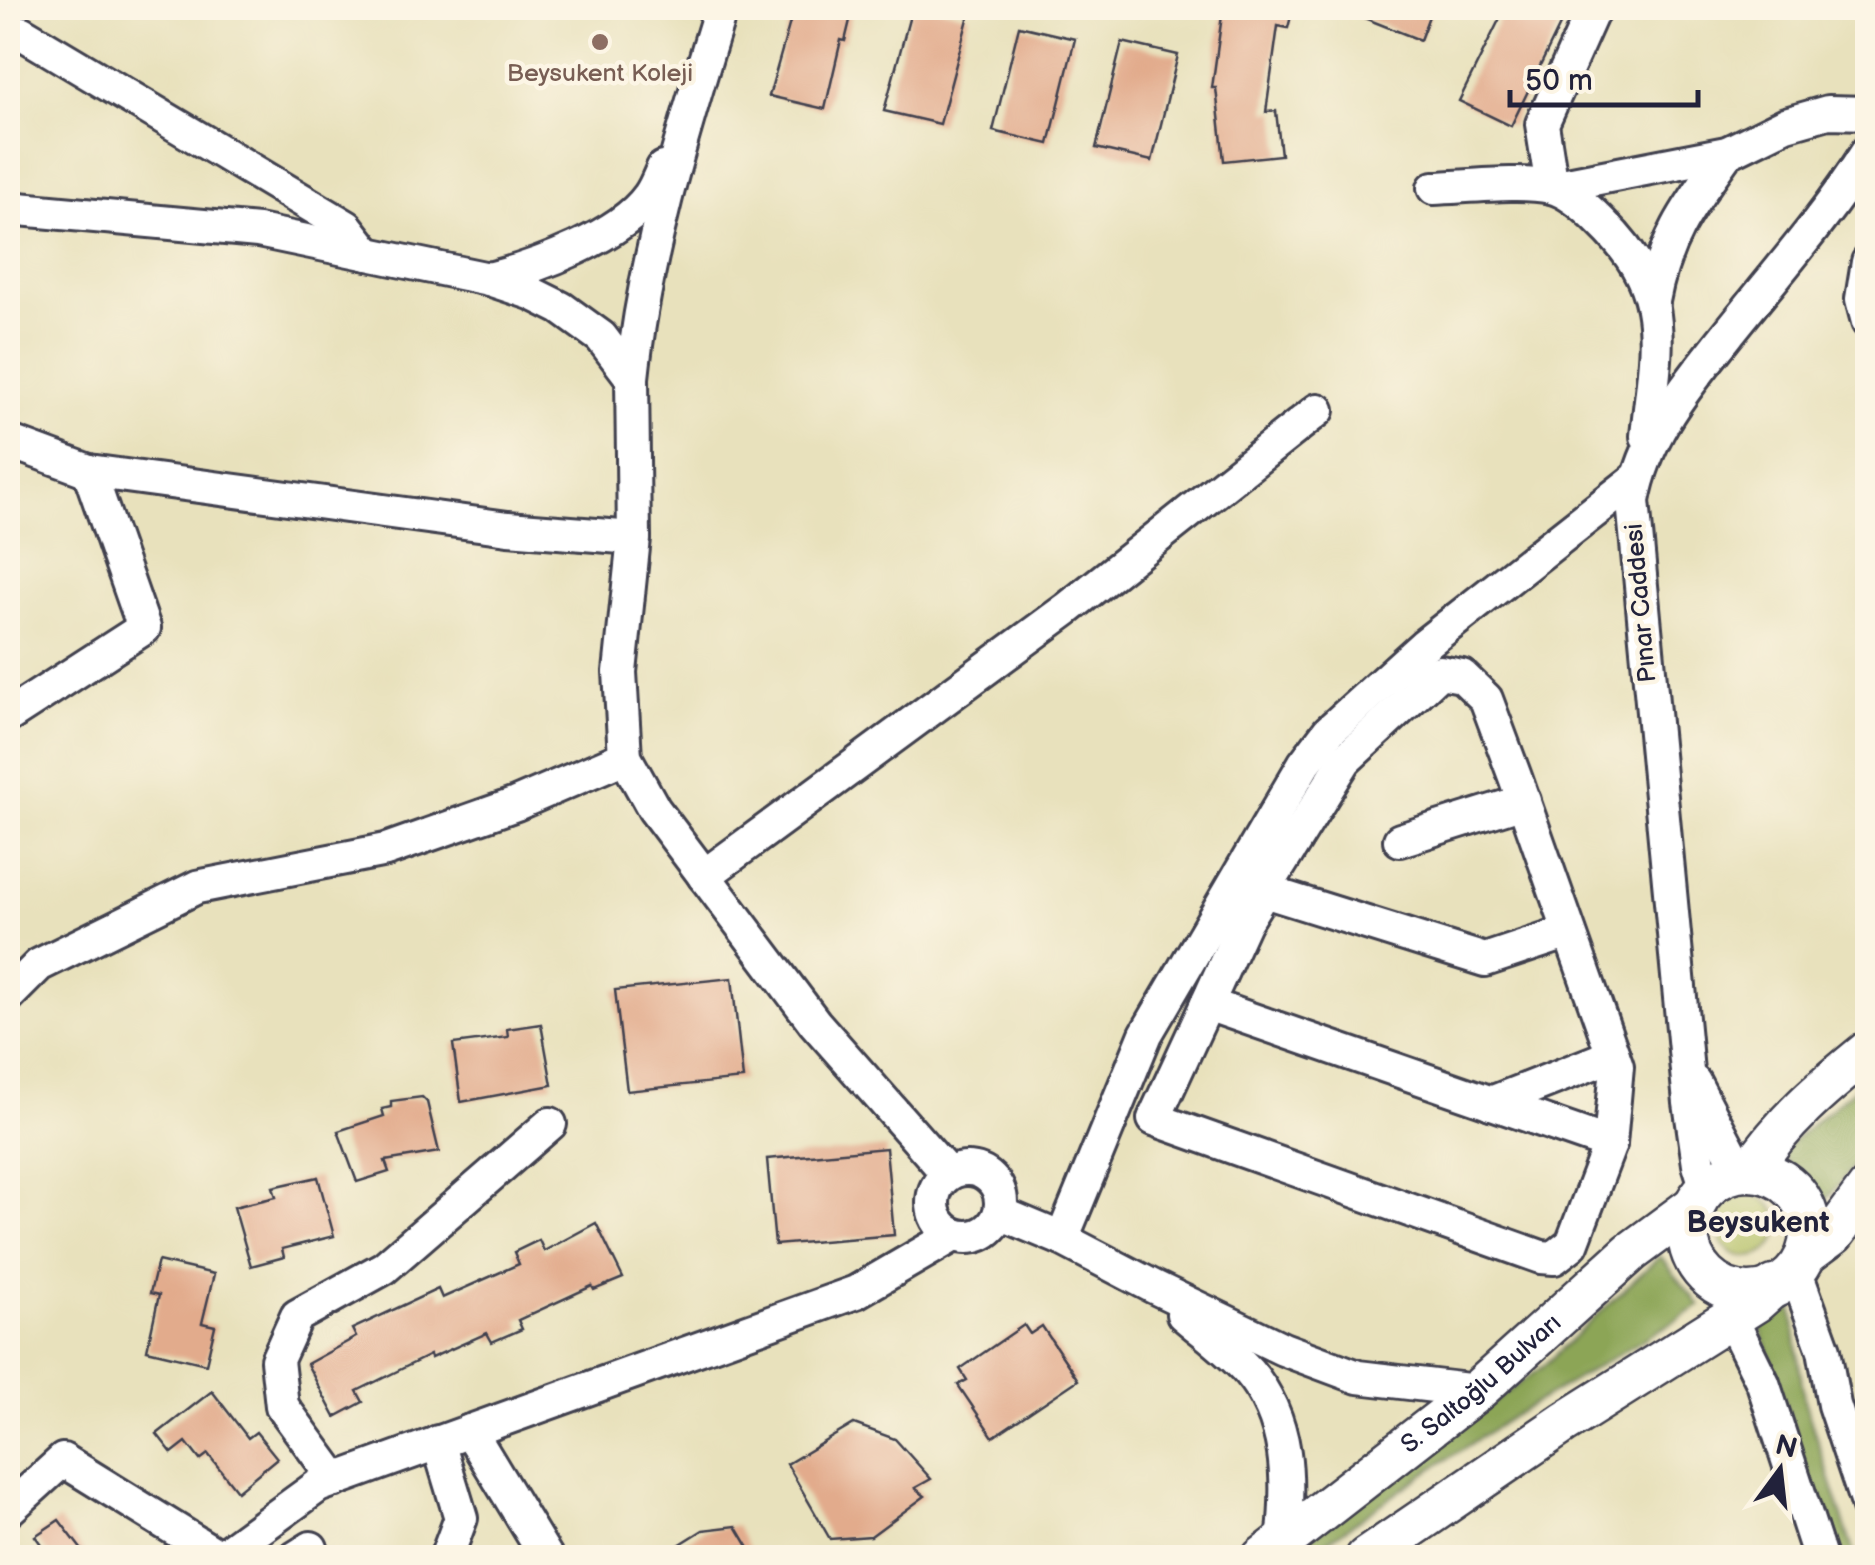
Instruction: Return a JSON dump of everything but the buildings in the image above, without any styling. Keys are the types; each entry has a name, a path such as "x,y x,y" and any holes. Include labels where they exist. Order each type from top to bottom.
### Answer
{"main road":[{"name":"S. Saltoğlu Bulvarı","path":"1273,1550 1477,1391 1631,1252 1723,1184 1769,1143 1804,1102 1868,1051"},
{"path":"1778,1178 1799,1196 1810,1223 1792,1270 1758,1292 1739,1292 1719,1285 1703,1271 1690,1242 1690,1222 1723,1184 1778,1178"},
{"path":"1366,1558 1564,1423 1731,1318 1834,1234 1868,1188"}],"street":[{"path":"721,8 690,109 640,309 632,378 634,538 620,672 625,757 654,809 816,1023 948,1174"},
{"path":"1552,187 1542,124 1594,8"},
{"path":"8,29 347,227 368,254"},
{"path":"490,279 539,266 619,224 649,197 690,109"},
{"path":"1434,188 1552,187 1728,153 1786,124 1828,112 1868,112"},
{"name":"Pınar Caddesi","path":"1723,1184 1694,1134 1632,524 1641,466 1670,408 1838,196 1868,151"},
{"path":"1432,659 1462,676 1486,700 1616,1066 1610,1144 1572,1244 1554,1258 1541,1257 1154,1119 1244,923 1345,760 1432,659 1641,466 1656,347 1653,300 1660,263 1680,220 1728,153"},
{"path":"1552,187 1584,206 1617,237 1641,268 1653,300"},
{"path":"8,208 258,231 490,279 561,308 602,337 632,378"},
{"path":"1868,262 1862,299 1868,322"},
{"path":"704,876 1067,608 1318,410"},
{"path":"8,441 88,471 508,528 634,538"},
{"path":"8,716 144,628 88,471"},
{"path":"1062,1239 1146,1034 1279,803 1329,731 1432,659"},
{"path":"8,996 39,965 197,887 386,850 516,804 625,757"},
{"path":"1400,840 1524,801"},
{"path":"1264,890 1485,960 1570,932"},
{"path":"1207,1004 1610,1144"},
{"path":"1492,1103 1613,1056"},
{"path":"336,1480 282,1406 276,1360 297,1316 384,1268 550,1124"},
{"path":"8,1510 63,1460 220,1557 318,1486 856,1292 954,1235 977,1236 987,1231 1000,1212 999,1189 983,1172 971,1168 948,1174 935,1190 932,1201 938,1222 954,1235"},
{"path":"1000,1212 1283,1349 1358,1377 1477,1391"},
{"path":"1792,1270 1824,1350 1834,1406 1868,1507"},
{"path":"1154,1288 1248,1371 1272,1408 1285,1450 1288,1500 1273,1550"},
{"path":"1731,1318 1763,1384 1820,1558"},
{"path":"470,1431 547,1558"},
{"path":"438,1442 461,1518 446,1558"}],"green space":[{"path":"1867,1078 1867,1149 1826,1200 1779,1153"},
{"path":"1748,1195 1770,1204 1779,1226 1770,1248 1748,1257 1726,1248 1717,1226 1726,1204"},
{"path":"1660,1256 1700,1306 1512,1417 1305,1557 1282,1558 1542,1367"},
{"path":"1792,1307 1804,1400 1855,1557 1835,1557 1760,1327"}],"place":[{"name":"Beysukent Koleji","path":"600,42"}],"district":[{"name":"Beysukent","path":"1758,1223"}]}
